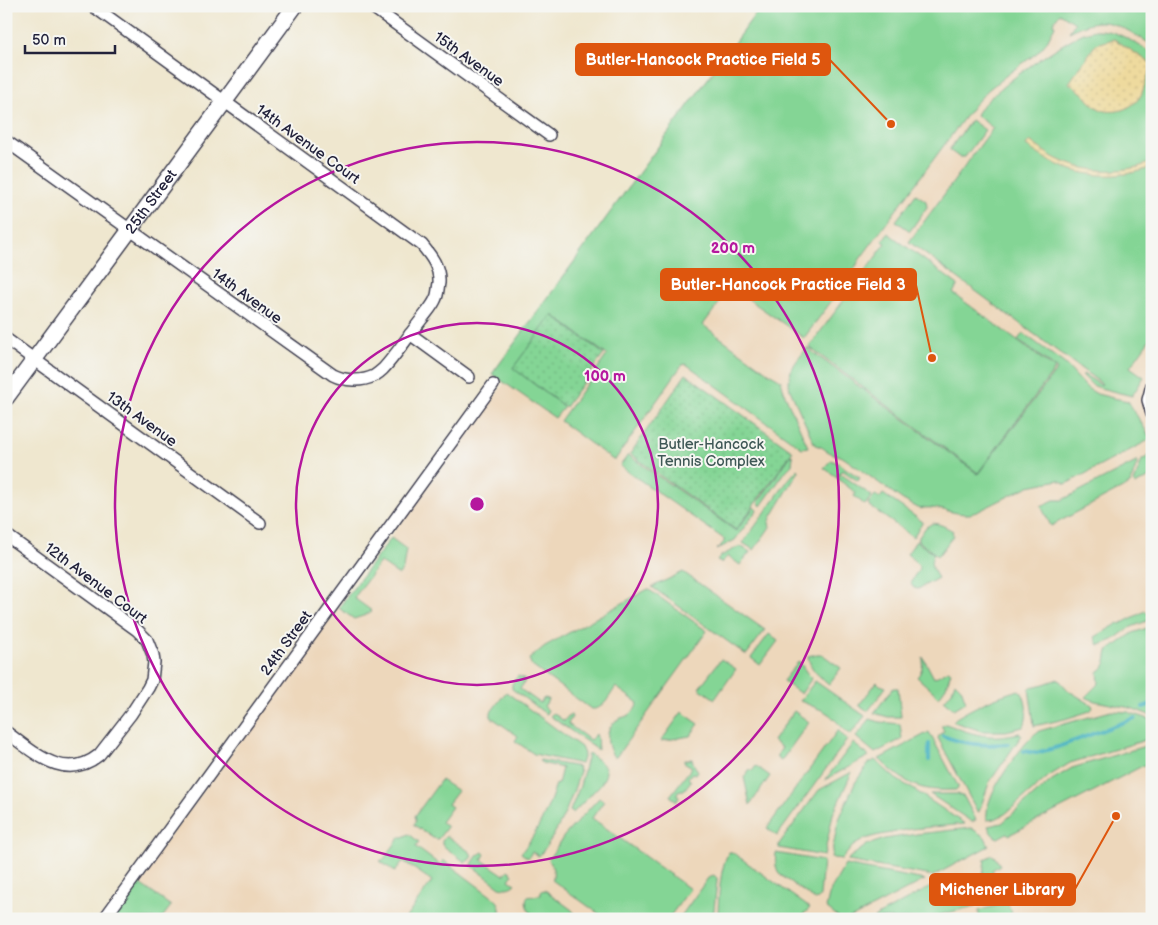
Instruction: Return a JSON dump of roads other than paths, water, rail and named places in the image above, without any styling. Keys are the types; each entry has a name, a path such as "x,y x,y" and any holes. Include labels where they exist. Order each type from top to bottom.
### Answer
{"street":[{"name":"14th Avenue Court","path":"93,6 422,245 436,265 439,283 436,298 410,334"},
{"name":"25th Street","path":"6,398 295,6"},
{"name":"15th Avenue","path":"371,6 549,135"},
{"name":"14th Avenue","path":"6,141 339,378 359,380 374,376 382,370 410,334"},
{"path":"410,334 469,377"},
{"name":"13th Avenue","path":"6,338 260,523"},
{"name":"24th Street","path":"104,919 494,385"},
{"path":"1152,385 1148,400 1152,414"},
{"name":"12th Avenue Court","path":"6,535 137,630 147,640 153,655 153,676 148,688 128,717 94,759 84,764 68,767 55,764 41,757 6,732"}],"waterway":[{"path":"1143,707 1152,704"},
{"path":"1024,751 1036,753 1058,747 1135,718"},
{"path":"943,736 976,744 1009,744"},
{"path":"929,744 929,760"}],"place":[{"name":"Butler-Hancock Practice Field 5","path":"891,124"},
{"name":"Butler-Hancock Practice Field 3","path":"932,358"},
{"name":"Michener Library","path":"1116,816"}],"park label":[{"name":"Butler-Hancock Tennis Complex","path":"711,452"}]}
